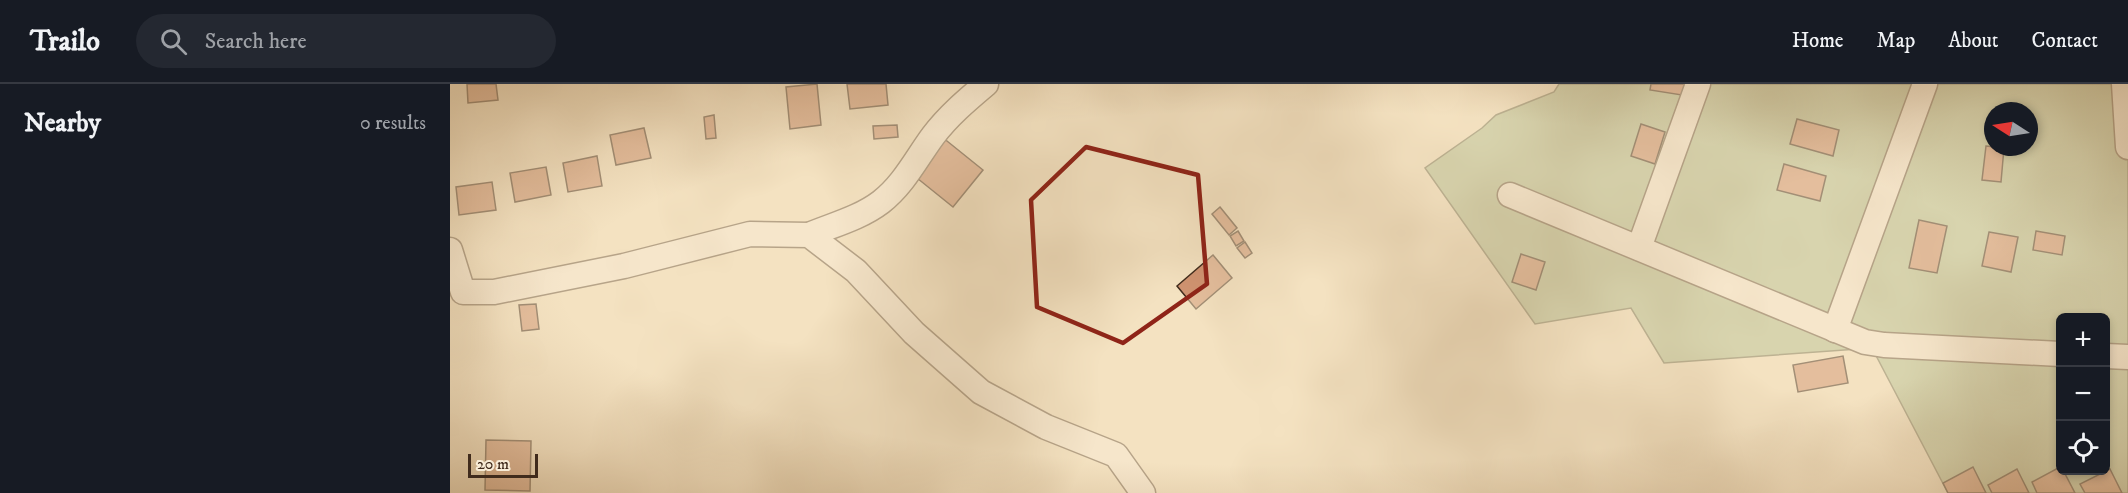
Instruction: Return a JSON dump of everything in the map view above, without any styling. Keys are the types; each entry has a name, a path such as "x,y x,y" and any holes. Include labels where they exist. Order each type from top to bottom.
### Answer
{"street":[{"path":"450,250 456,293 494,292 624,266 750,234 809,235 866,212 881,201 908,174 947,119 986,84"},
{"path":"1639,249 1698,84"},
{"path":"1835,330 1925,84"},
{"path":"2124,84 2128,147"},
{"path":"1510,195 1865,342 1884,345 2056,354"},
{"path":"809,235 856,271 914,333 981,392 1046,427 1116,455 1143,493"},
{"path":"2110,356 2128,357"}],"highlighted area":[{"path":"1086,147 1198,175 1207,284 1123,343 1037,307 1031,200"}],"green space":[{"path":"1559,84 2128,84 2128,493 1948,493 1872,348 1664,363 1631,308 1535,324 1425,168 1482,128 1496,115 1554,92"}],"building":[{"path":"467,84 496,84 498,100 468,103"},
{"path":"817,84 821,125 790,129 786,87"},
{"path":"847,84 886,84 888,105 850,109"},
{"path":"1651,84 1690,84 1688,96 1650,90"},
{"path":"714,115 716,138 706,139 704,117"},
{"path":"1797,119 1839,130 1833,156 1790,144"},
{"path":"1641,124 1665,132 1655,164 1631,156"},
{"path":"897,125 898,137 874,139 873,126"},
{"path":"644,128 651,158 616,165 610,135"},
{"path":"942,137 983,170 953,207 912,174"},
{"path":"597,156 602,186 568,192 563,163"},
{"path":"1985,156 2003,156 2001,182 1982,180"},
{"path":"1784,164 1826,176 1820,201 1777,190"},
{"path":"546,167 551,195 515,202 510,173"},
{"path":"492,182 496,210 459,215 456,187"},
{"path":"1220,207 1237,228 1229,235 1212,214"},
{"path":"1919,220 1947,226 1937,273 1909,268"},
{"path":"1238,231 1244,241 1236,246 1230,236"},
{"path":"2036,231 2065,236 2062,255 2033,250"},
{"path":"1989,232 2018,237 2011,272 1982,266"},
{"path":"1245,242 1252,253 1245,258 1237,248"},
{"path":"1521,254 1545,262 1536,290 1512,282"},
{"path":"1213,255 1232,278 1196,309 1177,286"},
{"path":"536,304 539,329 522,331 519,305"},
{"path":"1843,356 1848,383 1798,392 1793,365"},
{"path":"486,440 531,441 530,491 485,490"},
{"path":"1973,467 1986,493 1948,493 1943,483"},
{"path":"2017,469 2029,493 1992,493 1988,485"},
{"path":"2056,469 2056,475 2066,475 2075,493 2037,493 2032,482"},
{"path":"2110,469 2122,493 2085,493 2080,484 2098,475 2110,475"}]}
